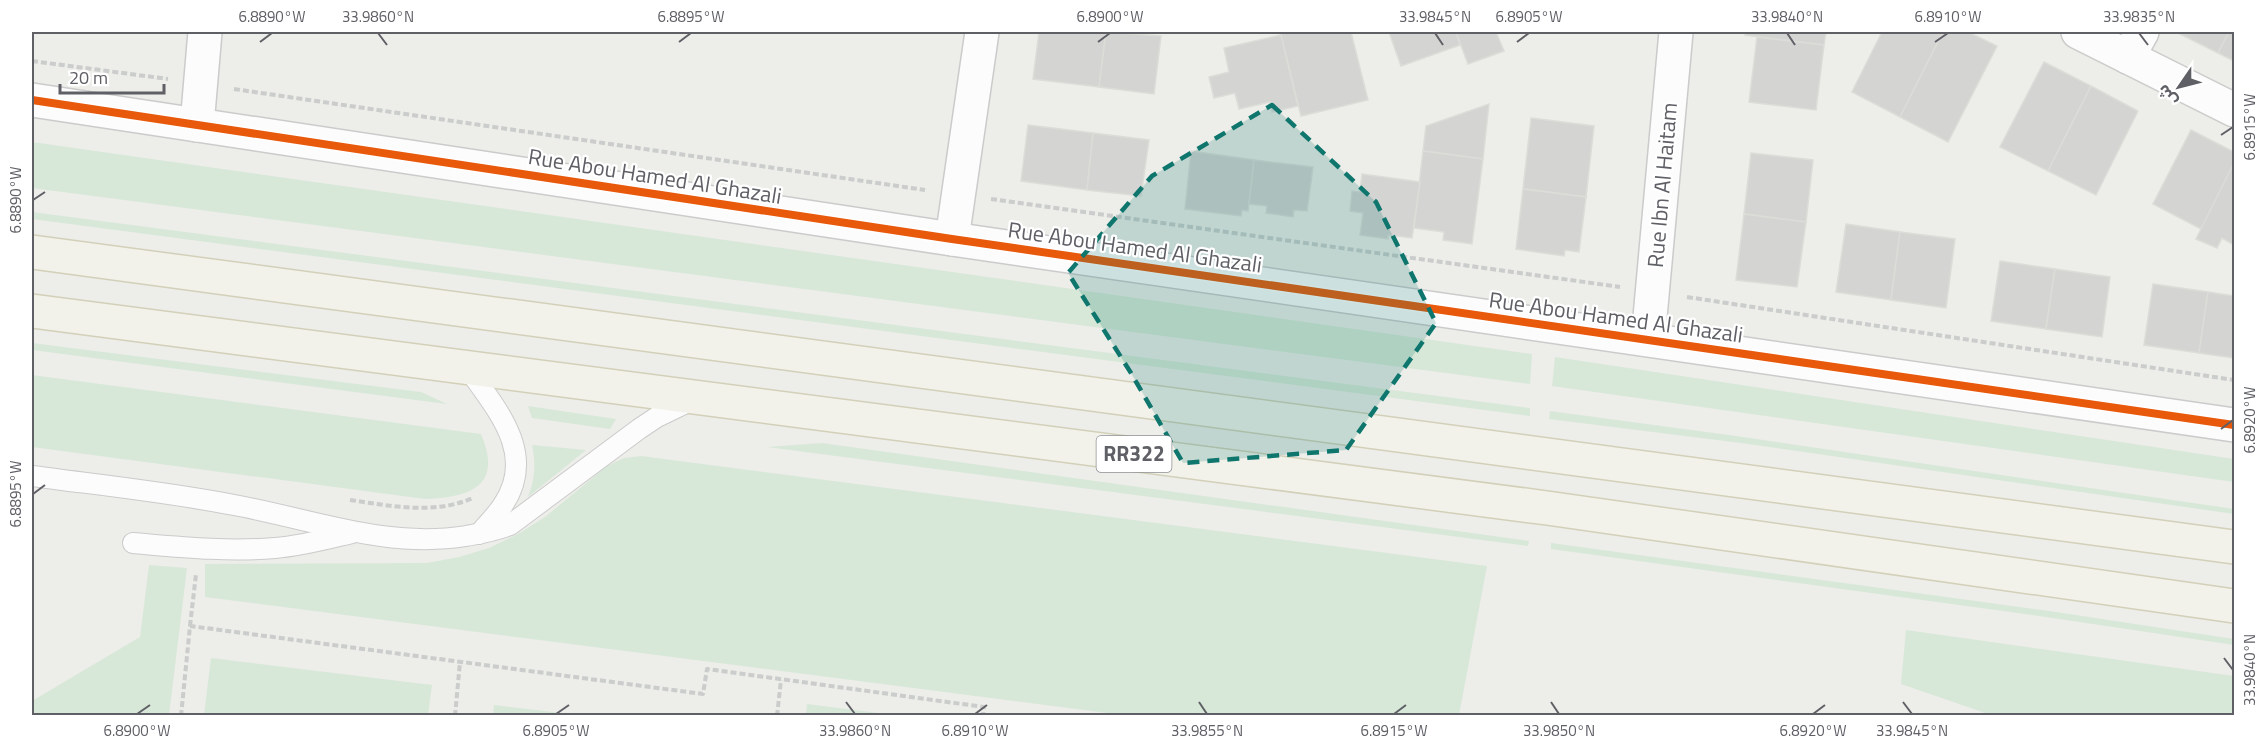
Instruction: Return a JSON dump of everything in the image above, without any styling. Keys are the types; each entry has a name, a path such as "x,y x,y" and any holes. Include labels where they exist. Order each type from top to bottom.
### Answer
{"main road":[{"name":"RR322","path":"32,252 2235,547"},
{"name":"RR322","path":"32,311 1547,508 2235,606"}],"street":[{"path":"197,125 205,32"},
{"path":"952,239 982,32"},
{"name":"Rue Ibn Al Haitam","path":"1648,339 1676,32"},
{"path":"2078,32 2135,44 2235,110"},
{"name":"Rue Abou Hamed Al Ghazali","path":"32,100 952,239 2235,425"}],"lane":[{"path":"467,367 507,427 517,461 515,477 503,505 479,534"},
{"path":"32,476 232,504 386,538 417,541 449,539 490,532 510,525 639,429 657,417 697,398"},
{"path":"132,543 198,549 277,548 317,542 354,532"}],"path":[{"path":"32,61 958,195 1652,292 2235,380"},
{"path":"347,500 424,508 452,505 478,495"},
{"path":"181,716 198,549"},
{"path":"190,627 703,694 707,669 984,707 983,716"},
{"path":"455,716 460,662"},
{"path":"777,716 781,680"}],"highlighted area":[{"path":"1272,105 1376,202 1436,323 1346,450 1183,463 1131,373 1068,273 1152,176"}],"green space":[{"path":"32,142 1532,354 1530,384 32,188"},
{"path":"32,212 1530,408 1530,416 32,219"},
{"path":"32,343 421,392 447,404 32,350"},
{"path":"1555,357 2234,459 2234,482 1552,386"},
{"path":"32,375 481,434 487,452 488,466 485,477 479,485 469,491 442,498 425,499 32,447"},
{"path":"528,406 616,419 610,429 532,418"},
{"path":"1550,411 2234,509 2234,514 1741,443 1549,419"},
{"path":"822,443 1529,541 1528,546 767,447"},
{"path":"532,445 586,450 528,497 534,471"},
{"path":"641,456 1487,566 1459,715 1123,715 205,597 205,564 427,563 489,548 545,517 607,466 624,458"},
{"path":"1551,543 2049,611 2234,639 2234,645 1551,549"},
{"path":"149,565 187,568 169,715 32,715 32,701 140,637"},
{"path":"1906,630 2234,676 2234,715 1991,715 1901,684"},
{"path":"211,658 432,685 428,715 204,715"},
{"path":"807,704 894,715 806,715"},
{"path":"494,705 579,715 493,715"}],"building":[{"path":"1039,32 1106,32 1099,87 1033,79"},
{"path":"1106,32 1161,36 1154,94 1099,87"},
{"path":"1280,32 1351,32 1368,100 1301,116"},
{"path":"1389,32 1456,32 1460,45 1401,66"},
{"path":"1456,32 1496,32 1504,51 1468,64"},
{"path":"1746,32 1826,32 1824,45 1745,35"},
{"path":"1882,32 1943,32 1900,117 1852,92"},
{"path":"1943,32 1968,32 1997,46 1948,142 1900,117"},
{"path":"2176,32 2229,32 2218,53"},
{"path":"2229,32 2234,32 2234,61 2218,53"},
{"path":"1281,35 1298,106 1272,112 1270,102 1239,109 1235,93 1214,98 1209,77 1229,72 1224,48"},
{"path":"1757,37 1824,45 1816,110 1749,102"},
{"path":"2044,62 2091,86 2048,171 2000,147"},
{"path":"2091,86 2138,111 2096,195 2048,171"},
{"path":"1489,104 1483,159 1423,151 1426,126"},
{"path":"1531,118 1594,126 1586,197 1523,189"},
{"path":"1028,125 1093,133 1087,190 1021,181"},
{"path":"2191,130 2234,152 2234,163 2201,229 2153,204"},
{"path":"1093,133 1149,140 1141,196 1087,190"},
{"path":"1191,151 1254,160 1248,211 1242,210 1241,216 1185,209"},
{"path":"1423,151 1483,159 1472,244 1443,240 1444,232 1414,228"},
{"path":"1751,153 1813,160 1806,222 1744,214"},
{"path":"1254,160 1313,167 1307,211 1294,210 1293,217 1266,213 1267,206 1249,204"},
{"path":"2234,163 2234,245 2222,238 2217,248 2196,239"},
{"path":"1362,174 1420,182 1412,238 1388,235 1388,239 1360,235 1363,213 1350,211 1352,191 1360,192"},
{"path":"1523,189 1586,197 1579,252 1565,250 1564,256 1516,249"},
{"path":"1744,214 1806,222 1797,287 1736,280"},
{"path":"1846,224 1900,232 1891,300 1836,292"},
{"path":"1900,232 1955,239 1946,308 1891,300"},
{"path":"2000,261 2055,269 2046,329 1991,321"},
{"path":"2055,269 2110,277 2102,337 2046,329"},
{"path":"2153,284 2208,292 2199,353 2144,345"},
{"path":"2208,292 2234,296 2234,358 2199,353"}],"cycle path":[{"path":"32,100 952,239 2234,425"}]}
